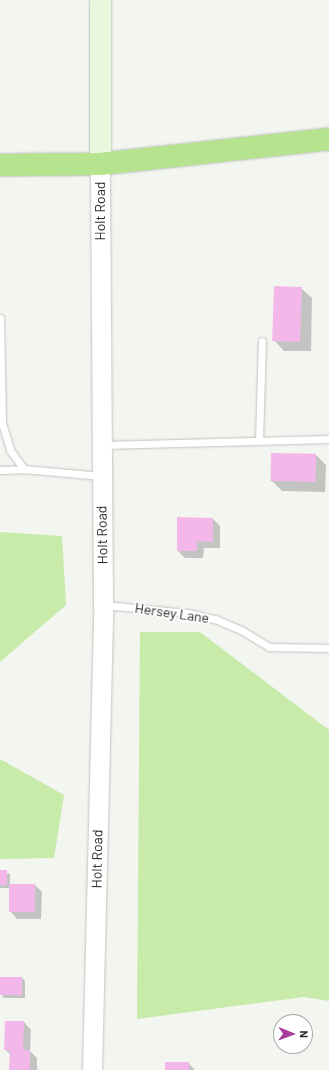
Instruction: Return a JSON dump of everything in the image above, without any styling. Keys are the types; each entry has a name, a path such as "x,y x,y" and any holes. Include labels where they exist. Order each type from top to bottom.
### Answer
{"highway":[{"path":"0,165 100,164 329,139"}],"main road":[{"name":"Holt Road","path":"100,0 100,164"}],"street":[{"name":"Holt Road","path":"92,1070 103,605 100,445 100,164"}],"lane":[{"path":"0,318 2,422 10,450 24,469"},
{"path":"259,441 262,341"},
{"path":"100,445 329,439"},
{"path":"0,470 24,469 101,476"},
{"name":"Hersey Lane","path":"103,605 188,613 215,619 241,630 269,647 329,648"}],"green space":[{"path":"0,532 62,536 66,605 0,662"},
{"path":"140,632 200,632 329,730 329,1001 304,997 137,1019"},
{"path":"0,759 64,795 54,858 0,859"}],"building":[{"path":"274,286 302,287 300,342 272,341"},
{"path":"271,453 316,454 316,482 271,481"},
{"path":"177,517 213,518 213,542 197,541 197,551 177,551"},
{"path":"0,870 7,870 7,885 0,885"},
{"path":"9,884 35,884 35,912 9,912"},
{"path":"0,977 22,977 22,995 0,995"},
{"path":"5,1021 24,1021 23,1050 30,1050 30,1070 9,1070 10,1050 4,1050"},
{"path":"165,1062 189,1062 189,1070 165,1070"}]}
